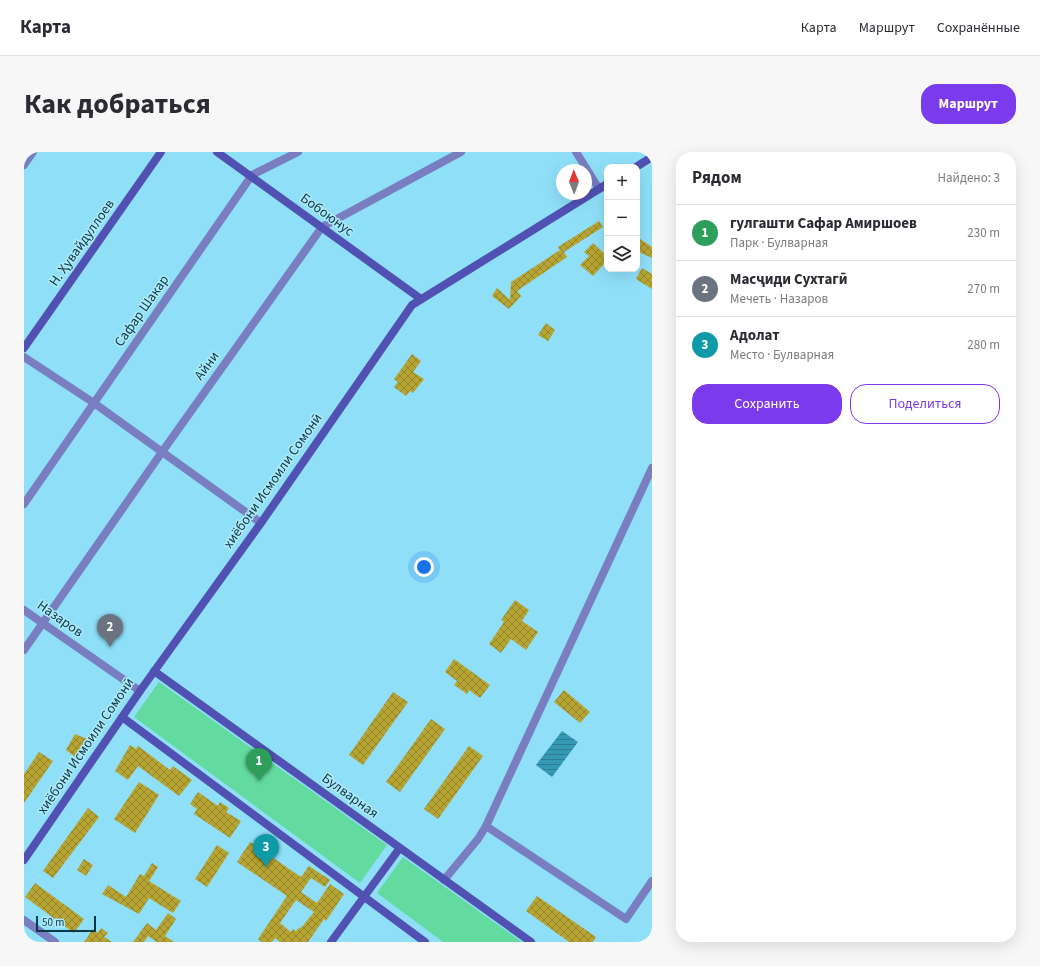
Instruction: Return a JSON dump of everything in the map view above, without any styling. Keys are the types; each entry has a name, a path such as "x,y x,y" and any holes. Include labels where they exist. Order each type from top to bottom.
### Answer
{"street":[{"path":"24,165 33,152"},
{"name":"Н. Ҳувайдуллоев","path":"24,348 161,152"},
{"name":"Бобоюнус","path":"217,152 252,175 421,299"},
{"name":"Сафар Шакар","path":"24,504 252,175 298,152"},
{"name":"Айни","path":"24,650 162,452 322,227 447,155 461,152"},
{"path":"576,152 599,189"},
{"path":"640,164 652,157"},
{"name":"хиёбони Исмоили Сомонӣ","path":"24,860 140,691 261,523 412,305 604,186"},
{"path":"24,357 94,403 261,523"},
{"path":"444,880 478,839 486,826 652,468"},
{"name":"Назаров","path":"24,610 140,691"},
{"name":"Булварная","path":"154,671 530,942"},
{"path":"122,717 426,942"},
{"path":"486,826 626,919 652,881"},
{"path":"331,942 399,849"},
{"path":"24,920 55,942"}],"green space":[{"path":"159,682 387,845 360,883 134,717"},
{"path":"403,857 522,942 443,942 377,893"}],"water":[{"path":"562,731 578,742 552,777 536,765"}],"building":[{"path":"599,221 603,227 564,252 567,257 517,291 521,296 509,309 492,296 497,288 510,300 511,282 560,250 558,247"},
{"path":"640,239 652,247 652,258 640,252"},
{"path":"593,243 604,253 604,264 593,276 580,265 589,256 584,252"},
{"path":"642,268 652,274 652,289 636,279"},
{"path":"546,323 555,330 548,341 538,335"},
{"path":"412,354 421,361 413,372 424,379 413,393 410,391 406,396 394,387 398,382 394,379"},
{"path":"515,600 529,610 522,621 538,632 526,650 511,639 501,653 489,644 504,622 501,620"},
{"path":"454,659 490,685 480,698 469,690 467,694 454,685 457,681 445,672"},
{"path":"564,690 590,712 580,723 554,702"},
{"path":"393,692 408,702 363,765 349,755"},
{"path":"431,719 445,729 400,792 386,782"},
{"path":"75,734 87,739 75,757 66,750"},
{"path":"130,745 136,749 138,746 170,770 173,766 192,780 179,796 138,766 128,780 115,771"},
{"path":"469,746 483,756 438,819 424,809"},
{"path":"39,752 53,761 24,803 24,774"},
{"path":"139,782 159,795 135,833 114,819"},
{"path":"198,792 218,806 220,802 229,808 226,812 241,821 230,838 194,814 197,809 190,804"},
{"path":"88,808 99,817 53,878 43,871"},
{"path":"250,842 301,877 309,866 330,880 325,887 311,878 301,892 317,903 330,884 344,894 326,921 324,919 308,942 280,942 275,938 272,942 262,942 258,939 287,896 237,862","holes":["296,900 314,912 301,928 300,927 296,931 293,929 291,932 280,923"]},
{"path":"217,845 229,853 207,887 195,879"},
{"path":"84,859 93,865 86,876 77,870"},
{"path":"152,863 158,867 149,881 181,901 173,913 149,898 139,914 102,894 108,885 126,897 140,874 144,876"},
{"path":"35,883 84,919 74,933 25,897"},
{"path":"537,896 596,937 593,942 569,942 526,911"},
{"path":"168,913 176,919 165,936 174,942 157,942 148,936 144,942 133,942 147,923 156,930"},
{"path":"101,928 108,933 104,937 112,942 84,942 93,929 98,933"}],"place":[{"name":"Масҷиди Сухтагӣ","path":"110,647"},
{"name":"гулгашти Сафар Амиршоев","path":"259,781"},
{"name":"Адолат","path":"266,867"}]}
